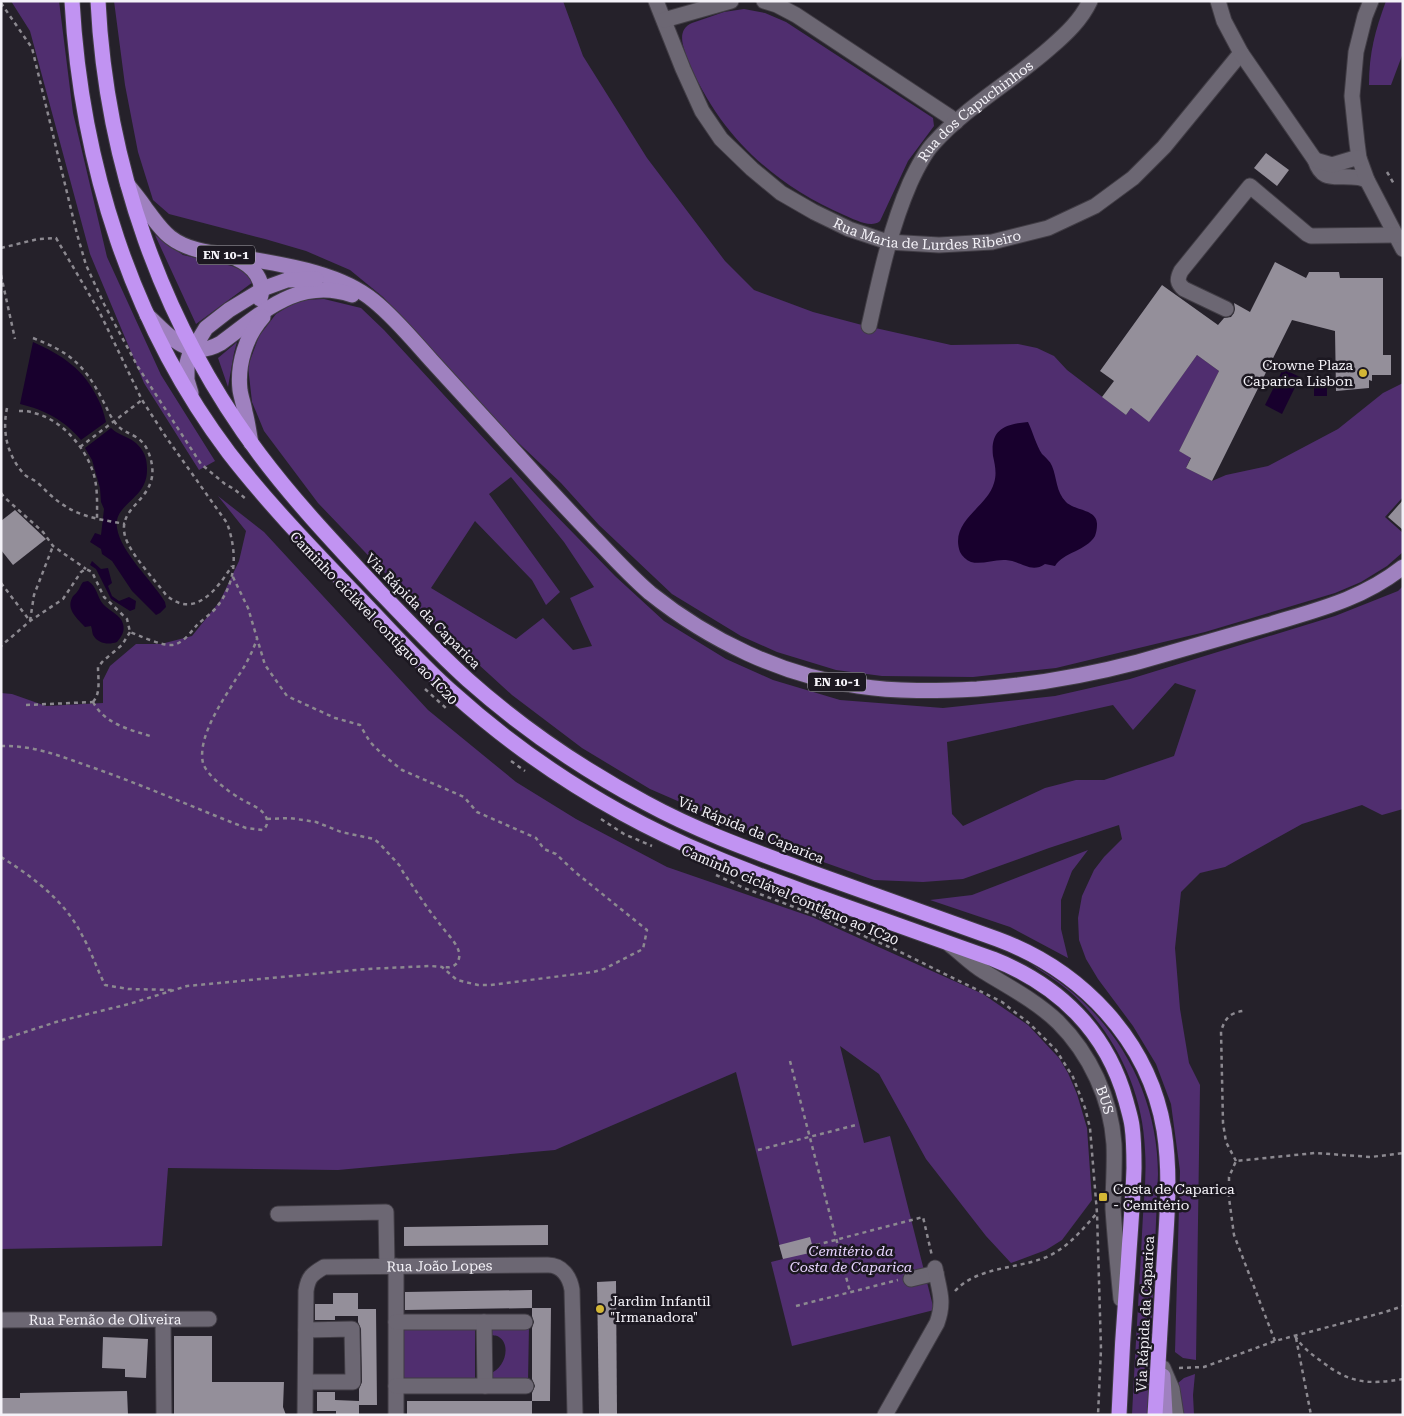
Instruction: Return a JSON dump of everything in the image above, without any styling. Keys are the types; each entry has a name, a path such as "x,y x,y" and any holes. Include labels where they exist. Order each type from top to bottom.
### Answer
{"highway":[{"name":"Via Rápida da Caparica","path":"72,1 75,48 82,99 100,182 122,253 147,314 174,366 202,414 241,468 281,514 419,660 477,714 533,757 580,789 611,807 697,851 1004,964 1027,975 1052,991 1083,1020 1099,1040 1113,1065 1122,1088 1132,1126 1134,1146 1118,1415"},
{"name":"Via Rápida da Caparica","path":"98,1 109,104 127,184 140,228 155,267 193,349 216,390 251,443 305,511 421,635 482,692 510,715 552,746 629,794 704,832 770,858 1014,946 1042,960 1080,987 1102,1007 1119,1027 1135,1052 1148,1078 1157,1102 1164,1130 1168,1205 1156,1415"}],"main road":[{"name":"EN 10-1","path":"127,184 158,226 179,242 194,249 304,270 349,286 372,299 392,318 620,565 648,591 687,620 734,646 778,666 855,686 893,690 998,687 1066,678 1172,653 1336,604 1378,585 1403,567"},
{"name":"EN 10-1","path":"231,256 252,268 260,280 262,290"},
{"name":"EN 10-1","path":"202,414 191,393 187,380 186,363 206,328 215,320 262,290 287,280 308,278 329,280 349,286"},
{"path":"147,314 176,342 193,349 202,350 215,347 239,320 257,306 260,302 262,290"},
{"name":"EN 10-1","path":"215,347 279,303 299,293 311,290 338,291 369,302 392,318"},
{"name":"EN 10-1","path":"251,443 240,391 241,359 248,340 258,322 279,303"},
{"path":"1165,1415 1163,1368 1168,1205"}],"street":[{"name":"Rua Maria de Lurdes Ribeiro","path":"656,1 682,69 702,111 721,138 752,169 781,193 849,229 888,242 939,245 992,242 1048,228 1096,206 1133,178 1164,146 1241,53"},
{"path":"664,20 731,1"},
{"path":"764,1 777,5 796,15 956,122"},
{"name":"Rua dos Capuchinhos","path":"869,326 888,242 901,204 917,169 932,145 956,122 1030,66 1070,30 1086,11 1090,1"},
{"path":"1218,1 1224,21 1241,53 1315,160 1321,173 1329,177 1352,177 1367,180"},
{"path":"1371,1 1365,16 1356,52 1352,96 1360,158 1367,180 1400,242"},
{"path":"1315,160 1332,165 1360,158"},
{"path":"1226,308 1184,289 1179,285 1178,278 1181,271 1250,186 1311,236 1400,242"},
{"path":"278,1214 386,1212 396,1322 396,1415"},
{"name":"Rua João Lopes","path":"305,1415 307,1281 314,1273 324,1267 552,1265 562,1270 570,1281 572,1290 576,1415"},
{"path":"885,1415 937,1323 942,1304 935,1271 906,1279"},
{"name":"Rua Fernão de Oliveira","path":"1,1320 209,1319"},
{"path":"163,1320 164,1415"},
{"path":"396,1322 525,1322"},
{"path":"484,1322 484,1386"},
{"path":"306,1330 352,1329 352,1382 306,1382"},
{"path":"1163,1368 1172,1389 1176,1415"},
{"path":"396,1386 526,1386"}],"path":[{"path":"1,3 32,48 77,234 86,265 104,304 138,367 201,464 247,500"},
{"path":"1387,172 1394,184"},
{"path":"1,248 38,239 56,238 99,311 142,400 166,437 228,523 233,540 234,558 232,575 229,588 218,606 202,619 183,640 170,646 130,632"},
{"path":"1,275 15,340"},
{"path":"33,338 54,346 76,360 95,385 113,421 118,427 137,437 144,444 150,455 152,481 149,489 128,513 125,524 125,536 131,549 166,595 173,601 187,604 199,602 206,598 222,581 232,566 234,558"},
{"path":"80,447 142,400"},
{"path":"7,408 5,427 8,449 30,479 66,507 97,519 125,524"},
{"path":"19,411 33,412 53,422 67,432 80,447 93,473 96,485 97,519"},
{"path":"1,493 43,532 53,546 92,572 104,597 127,619 130,632 122,645 98,667 99,689 93,702"},
{"path":"30,621 34,595 53,546"},
{"path":"1,646 30,621 63,599 81,572 86,569"},
{"path":"232,575 248,608 265,665 287,696 335,718 360,725 370,742 402,770 464,797 477,812 536,838 544,849 556,854 575,872 647,930 643,949 604,969 593,972 478,985 457,980 442,967"},
{"path":"1,583 30,621"},
{"path":"1,746 19,746 53,753 114,775 246,828 263,830 267,825 267,819 264,814 216,781 207,771 203,762 203,748 206,735 215,715 252,652 257,638"},
{"name":"Caminho ciclável contíguo ao IC20","path":"420,683 447,709"},
{"path":"26,705 93,702"},
{"path":"93,702 96,709 110,721 121,727 150,736"},
{"path":"506,756 528,773"},
{"path":"1,1040 187,986 366,969 449,968 458,962 459,952 456,946 400,866 379,843 366,837 341,832 316,822 290,818 267,819"},
{"path":"600,818 624,834 658,849"},
{"path":"1,858 24,872 50,894 69,914 83,935 105,985 128,990 177,990"},
{"name":"Caminho ciclável contíguo ao IC20","path":"710,872 744,888 820,917 1002,1002 1030,1024 1056,1050 1073,1077 1085,1108 1090,1128 1097,1213 1101,1349 1098,1415"},
{"path":"1236,1161 1226,1142 1223,1123 1221,1031 1225,1019 1236,1012 1243,1011"},
{"path":"790,1061 850,1292"},
{"path":"758,1150 856,1125"},
{"path":"1236,1161 1315,1153 1371,1157 1403,1153"},
{"path":"1236,1161 1229,1177 1229,1198 1234,1234 1275,1341"},
{"path":"953,1294 965,1282 977,1276 1044,1258 1056,1252 1071,1242 1097,1213"},
{"path":"816,1245 923,1217 935,1271"},
{"path":"796,1306 906,1279"},
{"path":"1163,1368 1204,1367 1275,1341 1403,1306"},
{"path":"1295,1336 1306,1350 1344,1377 1353,1380 1376,1382 1403,1379"},
{"path":"1295,1336 1311,1415"}],"green space":[{"path":"11,1 59,1 73,113 107,257 161,375 215,461 199,470 144,383 90,254 30,31"},
{"path":"114,1 563,1 583,56 647,158 725,261 754,290 813,312 951,345 1018,344 1037,348 1054,356 1067,370 1126,415 1131,408 1149,421 1197,355 1219,371 1179,451 1191,457 1186,468 1212,481 1226,475 1268,466 1338,429 1383,393 1403,383 1403,497 1385,517 1403,533 1403,552 1387,566 1361,582 1335,593 1205,632 1056,668 973,677 882,676 836,670 777,652 741,636 672,594 599,525 561,483 507,432 383,297 350,270 306,251 169,214 153,200 138,152 125,85"},
{"path":"1386,1 1403,1 1403,53 1391,85 1369,85 1373,42"},
{"path":"744,9 765,13 786,22 933,118 934,126 908,161 880,221 867,224 857,221 793,188 750,153 715,111 700,86 688,60 682,34 687,26 692,23 724,12"},
{"path":"155,235 183,255 232,266 246,272 253,282 196,324"},
{"path":"324,299 361,308 384,330 538,497 615,576 664,621 726,659 773,680 840,700 943,708 1055,696 1130,679 1335,616 1398,591 1403,586 1403,809 1382,815 1362,805 1302,824 1225,867 1200,873 1181,892 1175,948 1180,1009 1189,1063 1200,1085 1196,1360 1183,1358 1175,1352 1180,1171 1171,1104 1156,1064 1133,1026 1098,979 1086,959 1079,940 1078,918 1082,896 1094,870 1122,839 1119,825 963,879 923,882 874,880 795,852 650,789 582,748 512,695 431,621 318,503 264,431 252,402 248,366 259,336 276,314 299,300","holes":["511,477 564,542 594,587 570,598 592,646 573,650 543,618 516,639 431,588 475,521 532,580 546,605 560,592 489,494","1175,683 1196,690 1174,756 1104,780 1076,780 1045,788 963,826 952,814 947,742 1113,705 1133,730"]},
{"path":"237,342 234,353 228,387 218,358"},
{"name":"Cemitério da Costa de Caparica","path":"218,496 264,532 428,710 516,782 576,819 667,867 812,917 983,994 1028,1025 1059,1058 1068,1073 1077,1094 1087,1128 1092,1200 1062,1240 1046,1250 1011,1263 986,1236 926,1159 879,1074 840,1046 864,1143 890,1136 934,1310 792,1346 771,1262 783,1259 736,1072 555,1150 338,1170 168,1168 162,1246 1,1249 1,693 12,694 46,706 103,703 103,680 110,666 136,644 161,644 192,636 220,601 239,561 246,531"},
{"path":"1088,850 1072,871 1061,900 1061,929 1068,958 1010,927 930,900 972,895"},
{"path":"1029,963 1057,980 1082,1001 1104,1024 1123,1050 1138,1079 1149,1109 1156,1141 1158,1174 1148,1415 1132,1415 1146,1171 1143,1128 1139,1105 1123,1063 1100,1024 1069,991"},
{"path":"529,1325 528,1382 490,1382 490,1373 499,1367 506,1351 503,1341 498,1336 491,1335 491,1326"},
{"path":"396,1328 475,1328 475,1381 396,1380"},
{"path":"1195,1374 1194,1415 1183,1415 1178,1383 1184,1378"}],"shaded area":[{"path":"33,342 63,358 79,371 92,388 103,410 106,422 81,440 61,421 38,409 20,404"},
{"path":"1283,369 1300,377 1282,414 1265,405"},
{"path":"1314,383 1327,383 1327,396 1314,396"},
{"path":"1028,422 1042,454 1052,466 1058,489 1063,498 1070,505 1094,516 1097,526 1095,536 1086,545 1059,561 1055,566 1045,564 1035,568 1006,560 971,562 964,558 960,552 958,541 964,523 990,492 994,483 996,473 993,447 996,434 1012,424"},
{"path":"111,428 135,442 142,450 146,459 146,479 137,495 120,513 117,520 117,528 124,547 165,602 166,607 156,615 132,591 112,561 102,554 101,549 90,542 95,533 101,535 104,509 92,460 85,448"},
{"path":"92,561 101,569 108,568 112,583 108,586 112,596 119,601 129,597 136,601 135,609 130,611 111,599 96,569 90,565"},
{"path":"88,581 103,604 122,621 124,627 122,636 117,642 101,642 95,638 91,626 85,627 72,610 72,597 83,582"}],"building":[{"path":"1266,153 1289,170 1277,186 1254,168"},
{"name":"Crowne Plaza Caparica Lisbon","path":"1275,262 1306,278 1309,272 1339,272 1340,278 1383,278 1383,355 1391,355 1391,375 1372,375 1372,381 1369,380 1369,388 1336,391 1335,331 1292,320 1212,481 1186,468 1191,458 1179,451 1219,371 1197,355 1149,422 1131,408 1126,415 1102,397 1114,381 1100,371 1162,285 1218,325 1224,318 1231,317 1234,313 1234,303 1250,312"},
{"path":"1403,500 1403,530 1388,517"},
{"path":"15,510 46,539 13,565 1,550 1,521"},
{"path":"548,1225 548,1245 404,1246 404,1227"},
{"path":"810,1237 814,1252 783,1259 779,1245"},
{"path":"616,1281 617,1415 599,1415 597,1282"},
{"path":"532,1290 532,1308 405,1310 405,1292"},
{"path":"333,1293 358,1293 358,1309 376,1309 377,1405 359,1405 359,1415 336,1415 336,1411 317,1411 317,1392 335,1392 335,1400 359,1401 359,1389 362,1382 361,1329 358,1316 335,1316 335,1320 315,1320 315,1304 333,1304"},
{"path":"532,1308 551,1308 550,1401 532,1401 532,1393 535,1386 532,1379 532,1328 534,1322"},
{"path":"174,1336 212,1336 212,1382 284,1382 283,1407 286,1415 174,1415"},
{"path":"103,1337 148,1339 146,1378 125,1377 125,1369 102,1368"},
{"path":"127,1391 128,1415 1,1415 1,1398 20,1398 20,1393"},
{"path":"407,1401 532,1401 532,1415 407,1415"}],"place":[{"name":"Crowne Plaza Caparica Lisbon","path":"1363,373"},
{"name":"Costa de Caparica - Cemitério","path":"1103,1197"},
{"name":"Jardim Infantil \"Irmanadora\"","path":"600,1309"}]}
